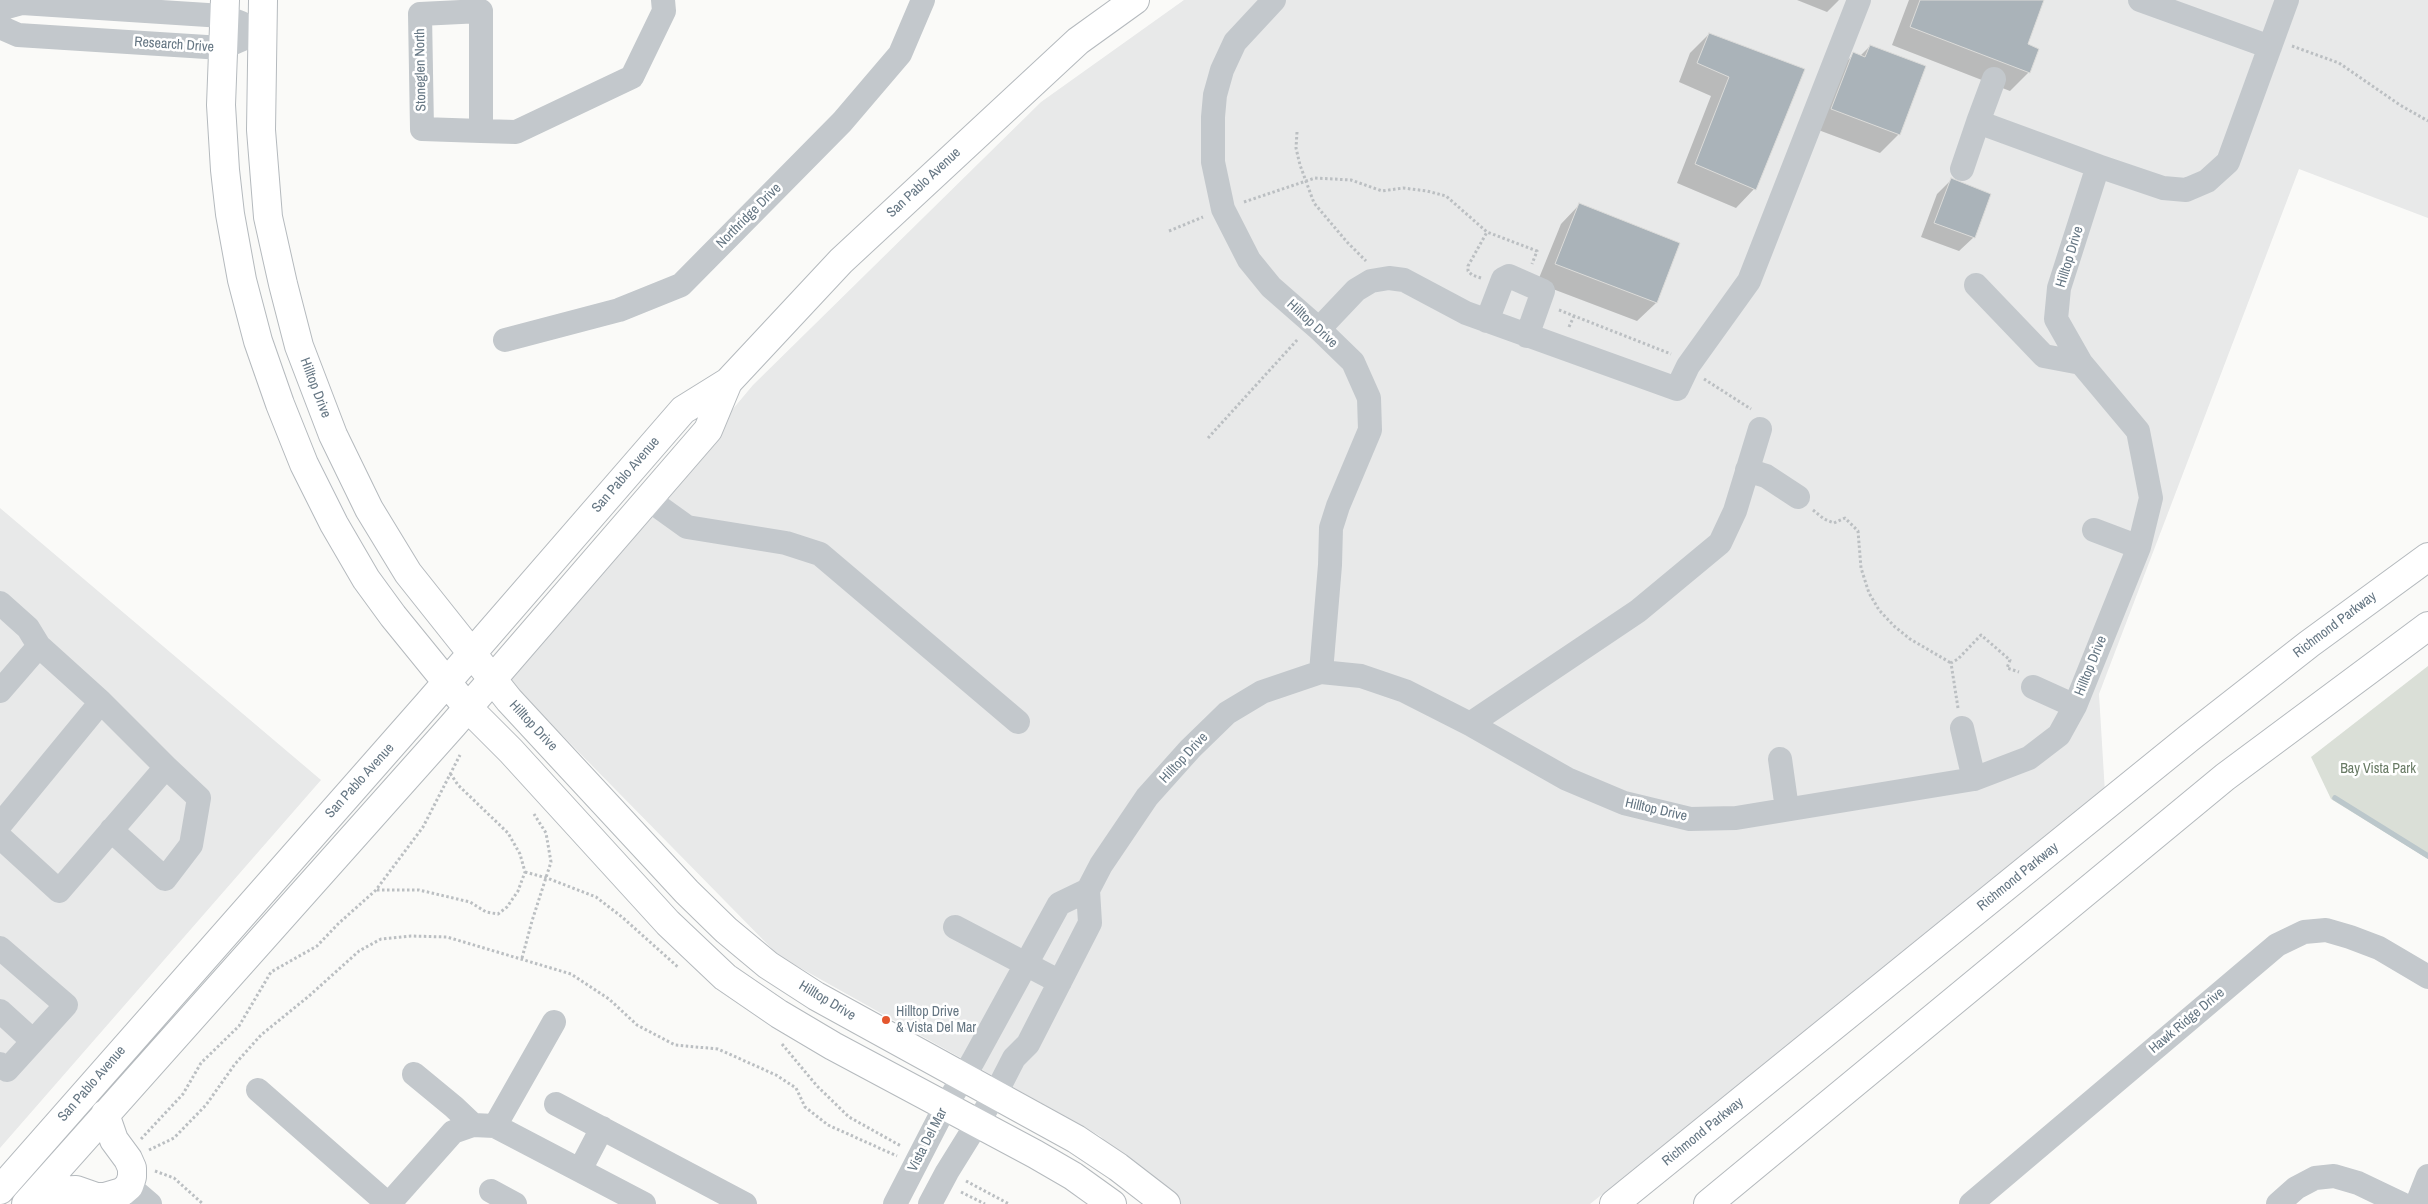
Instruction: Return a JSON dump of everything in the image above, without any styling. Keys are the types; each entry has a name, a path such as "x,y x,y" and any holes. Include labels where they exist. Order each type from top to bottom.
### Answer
{"main road":[{"name":"Hilltop Drive","path":"263,0 261,31 261,130 268,217 299,346 334,435 369,509 408,573 491,680 687,892 726,930 768,964 816,996 963,1077 996,1093 1076,1139 1118,1167 1166,1204"},
{"name":"San Pablo Avenue","path":"0,1190 472,654 682,410 728,382 841,261 1078,41 1135,0"},
{"path":"224,8 221,104 230,214 242,280 258,341 280,404 312,481 366,579 393,616 467,708 510,751 668,923 726,977 779,1014 1073,1176 1112,1204"},
{"name":"San Pablo Avenue","path":"27,1202 467,708 708,430 728,382"},
{"name":"Richmond Parkway","path":"1614,1204 2189,738 2309,644 2428,557"},
{"path":"1708,1204 2224,776 2428,626"},
{"path":"27,1202 54,1191 76,1190 96,1197 105,1197 122,1192 129,1186 132,1178 132,1168 128,1159 114,1140 105,1114"}],"street":[{"name":"Stoneglen North","path":"481,131 481,11 420,14 422,129 481,131 516,132 632,77 664,10 663,0"},
{"name":"Northridge Drive","path":"505,340 619,310 681,285 848,114 900,54 923,0"},
{"name":"Hilltop Drive","path":"1274,0 1235,42 1222,70 1215,95 1213,162 1223,209 1249,260 1271,287 1353,362 1369,398 1370,430 1338,506 1331,528 1330,565 1321,672"},
{"path":"1319,329 1356,290 1371,281 1389,278 1404,280 1420,286 1458,309 1487,321 1677,389 1688,366 1749,281 1859,0"},
{"path":"2140,0 2271,43"},
{"path":"1978,122 2163,188 2186,190 2207,181 2228,162 2287,0"},
{"path":"0,9 22,3 224,8 261,31"},
{"name":"Research Drive","path":"0,27 18,35 222,48 261,31"},
{"path":"1962,169 1994,79"},
{"name":"Hilltop Drive","path":"1088,890 1101,865 1147,798 1190,749 1227,713 1262,692 1321,672 1361,676 1405,691 1470,724 1567,779 1624,803 1690,819 1736,818 1974,779 2029,758 2059,735 2075,706 2139,548 2151,498 2138,430 2081,364 2056,319 2059,288 2098,166"},
{"path":"1487,321 1503,279 1509,276 1543,291 1527,336"},
{"path":"1976,285 2044,356 2081,364"},
{"path":"1470,724 1638,611 1720,543 1735,511 1760,430"},
{"path":"1747,470 1766,476 1798,497"},
{"path":"648,499 686,527 744,538 786,543 820,554 1018,722"},
{"path":"2094,530 2139,548"},
{"path":"0,603 28,628 39,646 102,702 166,767 200,798 191,845 165,880 111,830"},
{"path":"0,691 39,646"},
{"path":"2027,680 2075,706"},
{"path":"4,813 102,702"},
{"path":"1962,728 1974,779"},
{"path":"1780,759 1787,809"},
{"path":"0,837 59,891 166,767"},
{"path":"930,1204 996,1093 1014,1058 1028,1044 1090,923 1088,890"},
{"name":"Vista Del Mar","path":"895,1204 945,1107 1059,904 1088,890"},
{"path":"955,927 1060,982"},
{"name":"Hawk Ridge Drive","path":"1971,1204 2277,945 2304,932 2326,930 2379,948 2428,977"},
{"path":"0,948 66,1006 7,1070 0,1064"},
{"path":"0,1011 33,1041"},
{"path":"258,1090 388,1204 453,1132 484,1126 554,1022"},
{"path":"414,1074 454,1107 484,1126 580,1170 644,1204"},
{"path":"556,1104 737,1202"},
{"path":"580,1170 602,1128"},
{"path":"2278,1204 2296,1188 2314,1178 2334,1176 2358,1183 2402,1204"},
{"path":"2417,1204 2428,1176"},
{"path":"129,1186 150,1204"},
{"path":"491,1191 515,1204"}],"path":[{"path":"2271,43 2339,63 2400,105 2428,121"},
{"path":"1169,231 1223,209 1310,179 1336,178 1351,180 1382,191 1403,188 1446,196 1487,232 1537,251 1530,269"},
{"path":"1486,280 1472,275 1468,271 1471,259 1487,232"},
{"path":"1798,497 1824,520 1834,523 1846,518 1858,531 1861,568 1869,593 1879,610 1910,639 1951,662"},
{"path":"1951,662 1958,659 1981,635 2010,660 2007,668 2027,680"},
{"path":"1951,662 1962,728"},
{"path":"137,1143 184,1094 201,1063 239,1026 271,972 317,946 376,890 423,827 450,772 465,747"},
{"path":"376,890 419,890 470,902 486,912 498,914 507,907 518,891 525,872 516,847 508,833 458,786 450,772"},
{"path":"522,958 552,862 546,833 533,812"},
{"path":"144,1152 174,1138 206,1105 235,1064 261,1035 309,996 359,951 381,939 411,936 447,937 572,974 609,999 637,1025 675,1045 718,1049 776,1075 796,1088 805,1107 828,1125 916,1166"},
{"path":"945,1176 985,1204"},
{"path":"945,1176 1009,1204"},
{"path":"174,1178 203,1204"}],"shaded area":[{"path":"1184,0 2428,0 2428,218 2299,169 2099,694 2105,793 1590,1204 1167,1204 1100,1136 779,956 507,679 753,385 1041,102"},
{"path":"0,508 321,780 0,1148"}],"green space":[{"name":"Bay Vista Park","path":"2428,666 2428,859 2331,799 2311,757"}],"building":[{"path":"1920,0 2044,0 2028,44 2039,49 2030,73 1910,27"},
{"path":"1709,33 1805,69 1756,190 1695,164 1729,77 1697,63"},
{"path":"1870,45 1926,66 1900,135 1831,109 1853,52 1865,57"},
{"path":"1951,178 1991,194 1975,238 1934,223"},
{"path":"1579,203 1680,243 1657,303 1555,264"}],"waterway":[{"path":"2335,798 2428,856"}],"place":[{"name":"Hilltop Drive & Vista Del Mar","path":"886,1020"}]}
